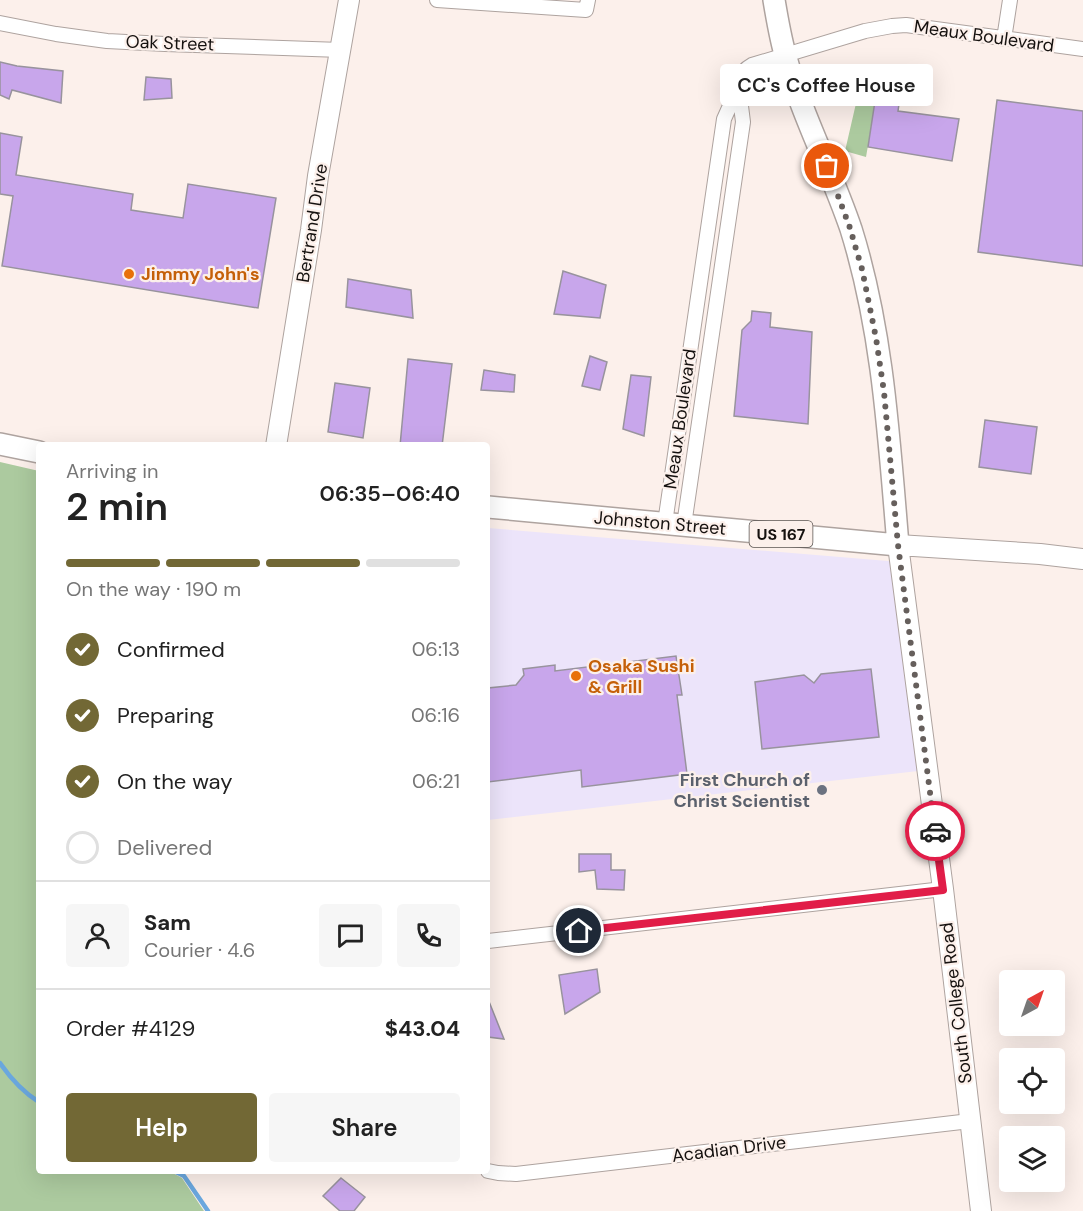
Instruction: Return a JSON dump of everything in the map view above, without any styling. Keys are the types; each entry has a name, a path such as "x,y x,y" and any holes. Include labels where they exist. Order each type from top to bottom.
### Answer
{"main road":[{"name":"Bertrand Drive","path":"277,442 318,176 349,0"},
{"path":"774,0 785,55 850,228 873,318 884,392 898,545"},
{"path":"0,444 36,451"},
{"name":"Johnston Street","path":"490,507 898,545 1083,559"},
{"name":"South College Road","path":"898,545 943,890 981,1211"}],"street":[{"path":"437,0 587,5"},
{"path":"1004,39 1010,0"},
{"name":"Oak Street","path":"0,23 107,41 341,50"},
{"name":"Meaux Boulevard","path":"674,524 706,244 724,119 733,99 736,84 745,69 865,31 906,25 1083,49"},
{"name":"Meaux Boulevard","path":"674,524 725,247 743,122 741,106 733,99"},
{"path":"706,244 725,247"},
{"path":"490,941 943,890"},
{"name":"Acadian Drive","path":"490,1172 516,1174 970,1121"}],"shaded area":[{"path":"490,528 900,562 927,770 490,820"}],"green space":[{"path":"857,99 875,105 866,157 845,151"},
{"path":"0,462 36,470 36,1174 175,1174 182,1178 204,1211 0,1211"}],"building":[{"path":"0,62 63,71 61,103 12,90 9,99 0,95"},
{"path":"146,77 171,79 172,98 144,100"},
{"path":"997,100 1083,111 1083,266 978,252"},
{"path":"875,101 899,104 898,111 959,119 952,161 868,147"},
{"path":"0,133 22,137 16,175 133,194 131,210 183,218 188,184 276,198 258,308 2,266 13,196 0,194"},
{"path":"563,271 606,285 600,318 554,314"},
{"path":"348,279 411,290 413,318 346,307"},
{"path":"752,311 771,313 770,327 812,332 808,424 734,416 742,330 751,321"},
{"path":"590,356 607,362 600,390 582,386"},
{"path":"408,359 452,364 442,442 400,442"},
{"path":"484,370 515,375 514,392 481,390"},
{"path":"631,375 651,377 644,436 623,429"},
{"path":"335,383 370,388 363,438 328,432"},
{"path":"985,420 1037,427 1031,474 979,467"},
{"path":"676,656 682,695 677,695 687,774 582,787 581,770 490,782 490,688 516,685 524,675 523,669 555,665 555,671"},
{"path":"871,669 879,737 762,749 755,682 804,675 814,683 821,674"},
{"path":"579,854 611,854 611,870 625,870 624,890 597,889 595,870 579,872"},
{"path":"597,969 600,992 565,1014 559,975"},
{"path":"490,1004 504,1039 490,1037"},
{"path":"341,1178 365,1197 354,1211 340,1211 323,1196"}],"waterway":[{"path":"0,1063 18,1085 36,1100"},
{"path":"180,1174 184,1176 208,1211"}],"way so far":[{"path":"827,166 850,228 873,318 884,392 898,545 935,831"}],"place":[{"name":"CC's Coffee House","path":"827,166"},
{"name":"Jimmy John's","path":"129,274"},
{"name":"Osaka Sushi & Grill","path":"576,676"},
{"name":"First Church of Christ Scientist","path":"822,790"}],"route":[{"path":"579,931 943,890 935,831"}]}
